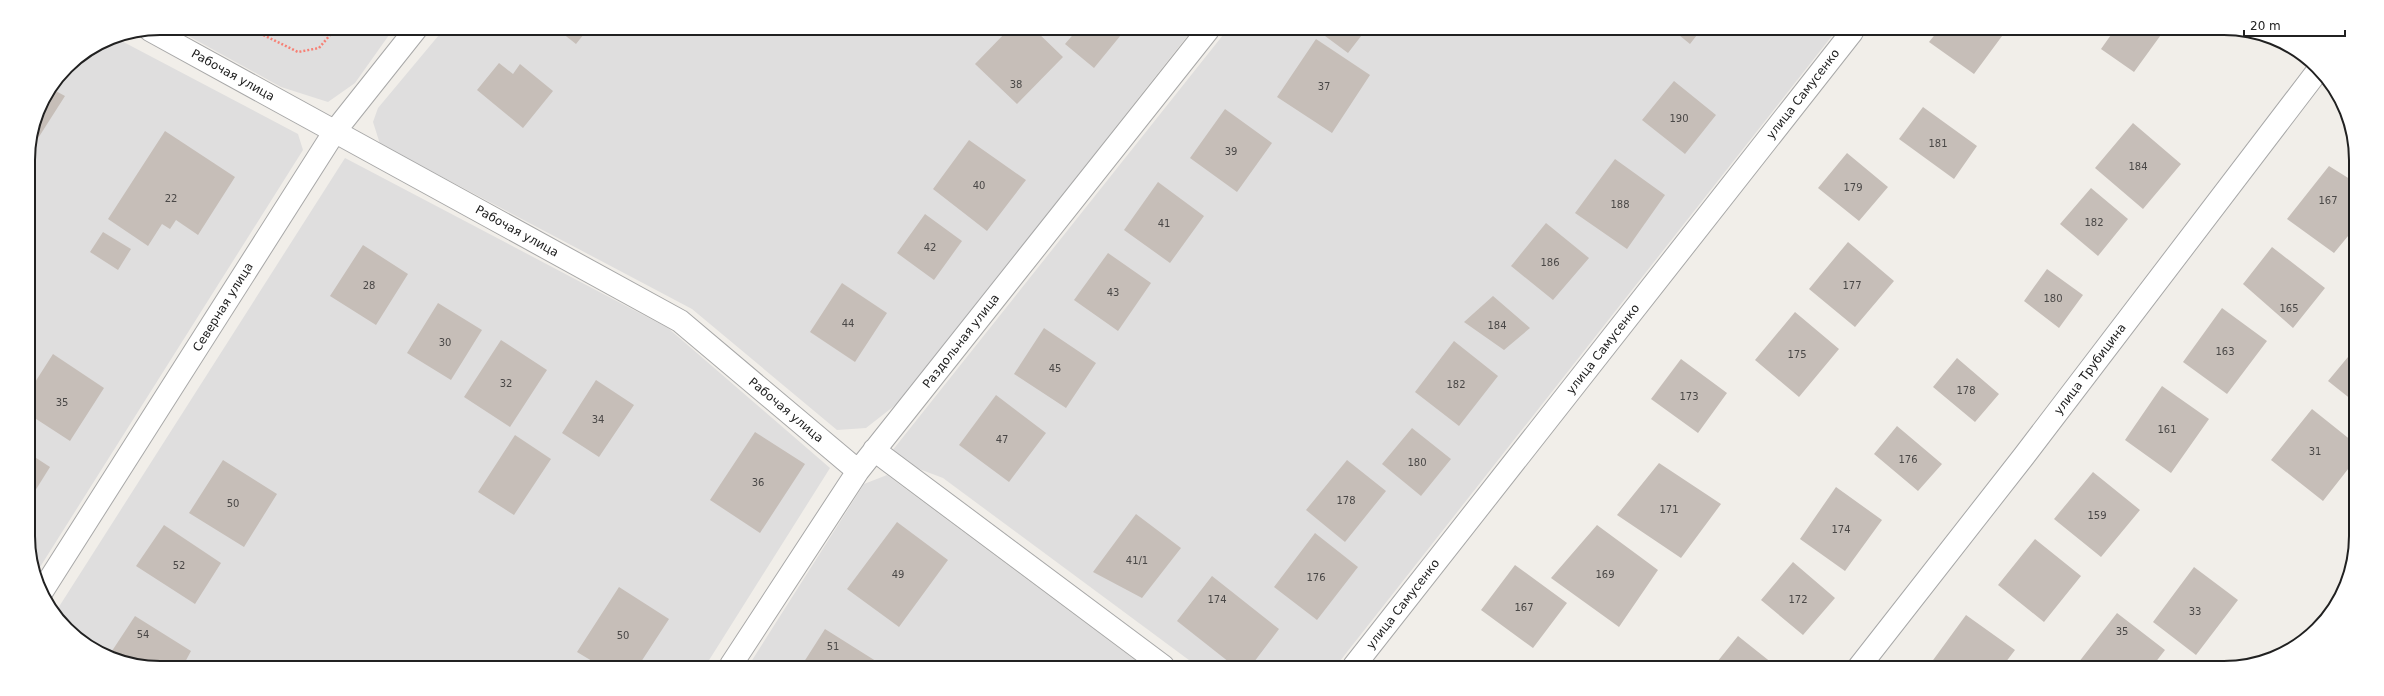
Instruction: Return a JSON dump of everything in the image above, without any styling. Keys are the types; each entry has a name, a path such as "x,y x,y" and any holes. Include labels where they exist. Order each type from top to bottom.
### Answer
{"street":[{"name":"Рабочая улица","path":"159,35 680,321 858,471"},
{"name":"Северная улица","path":"46,586 335,131 410,35"},
{"name":"Раздольная улица","path":"734,661 858,471 1204,35"},
{"name":"улица Самусенко","path":"1358,661 1850,35"},
{"name":"улица Трубицина","path":"1864,661 2024,456 2315,75"},
{"path":"874,450 1156,661"}],"path":[{"path":"263,35 298,52 318,48 330,35"}],"shaded area":[{"path":"187,35 389,35 355,83 328,102 281,87"},
{"path":"439,35 1188,35 898,403 866,428 837,430 692,309 380,144 373,122 378,108"},
{"path":"1223,35 1833,35 1340,661 1190,661 943,478 906,464 892,451"},
{"path":"122,41 298,134 303,150 39,568 35,544 35,152 39,128 52,98 61,84 78,66 98,52"},
{"path":"345,158 668,328 830,468 709,661 144,660 128,657 98,644 84,635 58,608"},
{"path":"887,475 1136,661 752,661 864,484"}],"building":[{"path":"565,35 583,35 576,44"},
{"path":"1003,35 1040,35 1063,57 1017,104 975,64"},
{"path":"1073,35 1121,35 1094,68 1065,44"},
{"path":"1324,35 1362,35 1348,53"},
{"path":"1679,35 1697,35 1690,44"},
{"path":"1935,35 2003,35 1974,74 1929,42"},
{"path":"2111,35 2161,35 2134,72 2101,49"},
{"path":"1316,39 1370,75 1332,133 1277,97"},
{"path":"499,63 513,74 520,64 553,91 523,128 477,90"},
{"path":"1674,81 1716,115 1685,154 1642,120"},
{"path":"56,91 65,96 37,140 39,128 52,98"},
{"path":"1923,107 1977,146 1954,179 1899,139"},
{"path":"1225,109 1272,143 1237,192 1190,158"},
{"path":"2133,123 2181,164 2143,209 2095,168"},
{"path":"165,131 235,177 198,235 176,220 170,229 162,224 148,246 108,219"},
{"path":"969,140 1026,180 987,231 933,189"},
{"path":"1847,153 1888,187 1859,221 1818,188"},
{"path":"1615,159 1665,195 1627,249 1575,213"},
{"path":"2329,166 2349,178 2349,235 2334,253 2287,219"},
{"path":"1158,182 1204,216 1170,263 1124,230"},
{"path":"2091,188 2128,219 2098,256 2060,224"},
{"path":"925,214 962,241 934,280 897,253"},
{"path":"1546,223 1589,258 1553,300 1511,266"},
{"path":"103,232 131,249 118,270 90,252"},
{"path":"1848,242 1894,281 1855,327 1809,289"},
{"path":"363,245 408,274 376,325 330,296"},
{"path":"2272,247 2325,288 2293,328 2243,284"},
{"path":"1108,253 1151,283 1118,331 1074,300"},
{"path":"2047,269 2083,295 2059,328 2024,301"},
{"path":"842,283 887,313 855,362 810,332"},
{"path":"1493,296 1530,328 1504,350 1464,322"},
{"path":"438,303 482,330 451,380 407,353"},
{"path":"2222,308 2267,341 2227,394 2183,362"},
{"path":"1795,312 1839,349 1799,397 1755,360"},
{"path":"1044,328 1096,363 1066,408 1014,374"},
{"path":"501,340 547,370 510,427 464,397"},
{"path":"1454,341 1498,376 1459,426 1415,392"},
{"path":"53,354 104,388 70,441 35,418 35,382"},
{"path":"2349,356 2349,398 2328,381"},
{"path":"1957,358 1999,394 1975,422 1933,387"},
{"path":"1681,359 1727,393 1698,433 1651,399"},
{"path":"596,380 634,405 599,457 562,433"},
{"path":"2162,386 2209,419 2171,473 2125,440"},
{"path":"996,395 1046,433 1009,482 959,445"},
{"path":"2312,409 2349,439 2349,468 2323,501 2271,460"},
{"path":"1897,426 1942,464 1918,491 1874,454"},
{"path":"1412,428 1451,459 1421,496 1382,464"},
{"path":"755,432 805,464 760,533 710,500"},
{"path":"515,435 551,459 514,515 478,492"},
{"path":"35,457 50,467 35,491"},
{"path":"223,460 277,494 244,547 189,513"},
{"path":"1347,460 1386,491 1345,542 1306,510"},
{"path":"1659,463 1721,504 1681,558 1617,515"},
{"path":"2093,472 2140,510 2101,557 2054,519"},
{"path":"1836,487 1882,520 1845,571 1800,539"},
{"path":"1136,514 1181,548 1142,598 1093,572"},
{"path":"897,522 948,560 899,627 847,589"},
{"path":"164,525 221,563 195,604 136,566"},
{"path":"1597,525 1658,570 1619,627 1551,578"},
{"path":"1315,533 1358,567 1317,620 1274,587"},
{"path":"2035,539 2081,576 2044,622 1998,585"},
{"path":"1793,562 1835,598 1803,635 1761,600"},
{"path":"1515,565 1567,603 1533,648 1481,610"},
{"path":"2194,567 2238,600 2196,655 2153,622"},
{"path":"1212,576 1279,629 1255,661 1228,661 1177,621"},
{"path":"619,587 669,619 642,661 592,661 577,652"},
{"path":"2117,613 2165,650 2156,661 2080,661"},
{"path":"1966,615 2015,650 2007,661 1932,661"},
{"path":"135,616 191,651 186,661 160,661 128,657 112,651"},
{"path":"825,629 876,661 805,661"},
{"path":"1738,636 1769,661 1718,661"}]}
